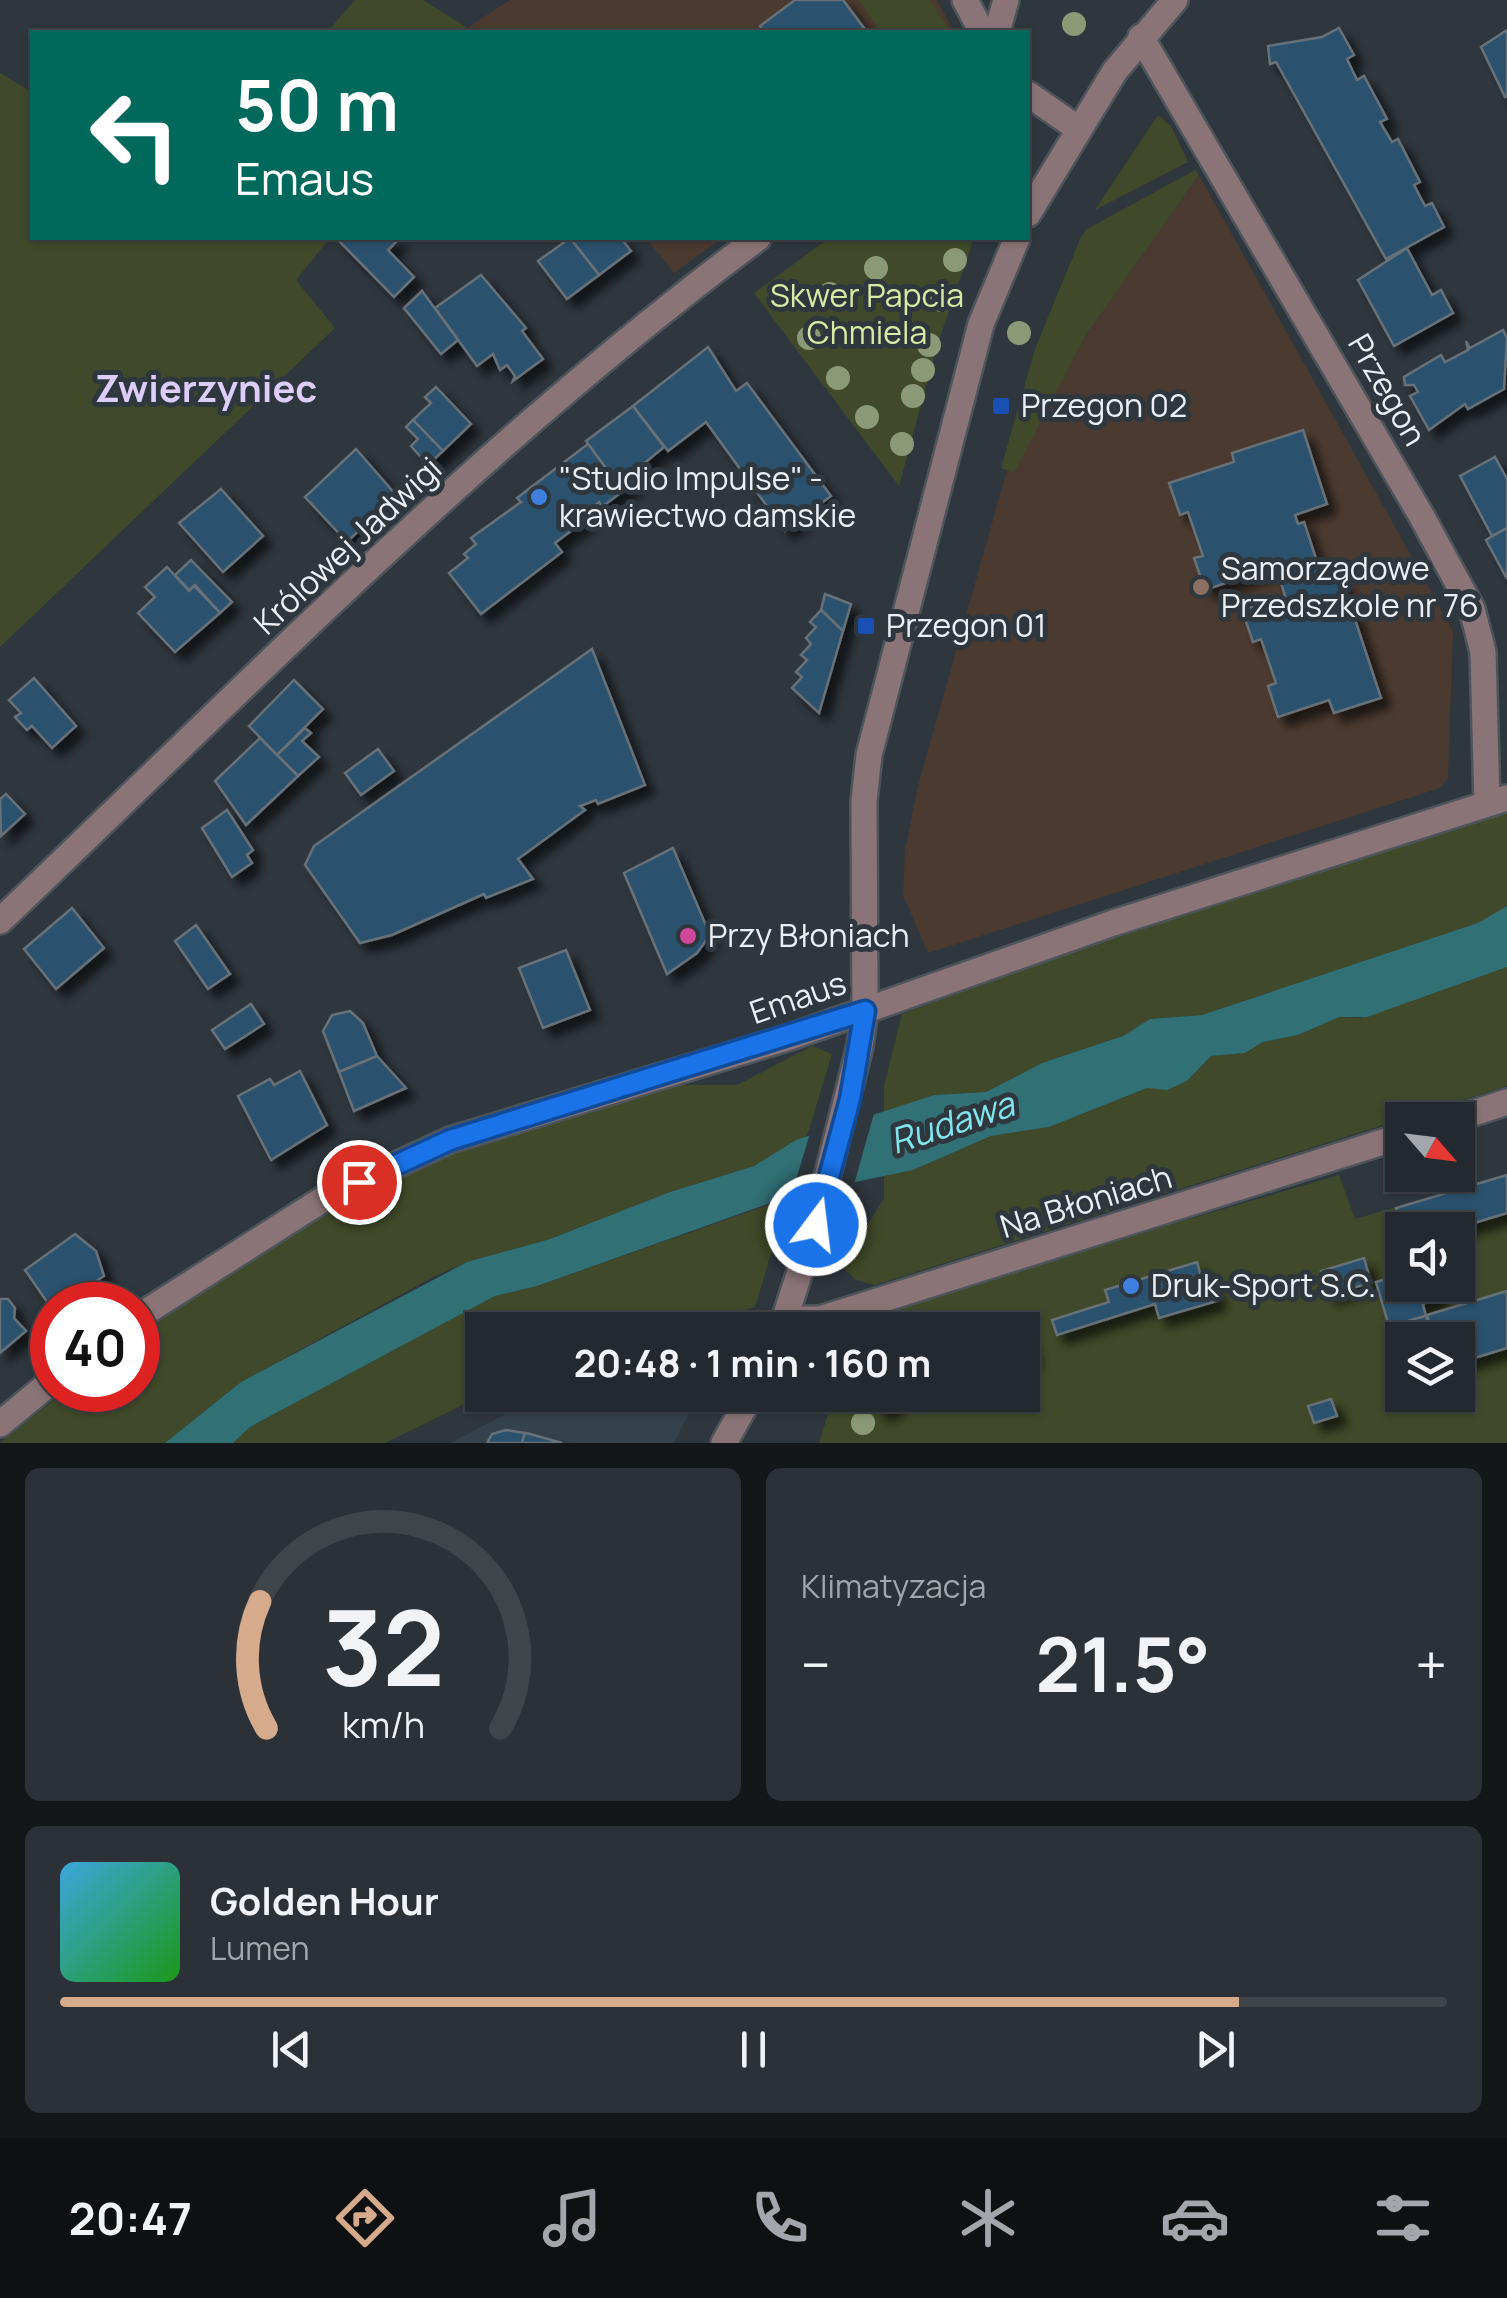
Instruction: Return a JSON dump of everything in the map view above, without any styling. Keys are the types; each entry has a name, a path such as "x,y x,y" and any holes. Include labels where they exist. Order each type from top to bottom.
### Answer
{"street":[{"path":"965,0 981,30"},
{"path":"998,30 1006,0"},
{"path":"1030,210 1077,128 1141,38 1175,0"},
{"name":"Przegon","path":"1141,38 1412,498 1472,609 1483,652 1497,801"},
{"path":"1030,95 1077,128"},
{"name":"Królowej Jadwigi","path":"0,921 406,532 591,369 755,240"},
{"path":"787,1312 850,1099 865,1011 864,801 869,755 982,324 1015,240"},
{"name":"Emaus","path":"160,1302 250,1242 326,1198 450,1140 865,1011 1113,923 1497,801"},
{"path":"1475,1112 1507,1102"},
{"name":"Na Błoniach","path":"839,1312 1385,1141"},
{"path":"0,1424 30,1399"},
{"path":"724,1443 741,1412"}],"shaded area":[{"path":"510,0 937,0 953,30 464,30"},
{"name":"Samorządowe Przedszkole nr 76","path":"1199,175 1453,631 1448,778 1440,788 928,953 903,895 905,851 918,786 1007,470 1014,472 1086,335"},
{"path":"648,240 719,240 674,273"},
{"path":"510,1412 690,1412 674,1443 450,1443"}],"green space":[{"path":"355,0 423,0 466,27 463,30 329,30"},
{"path":"859,0 930,0 950,30 879,30"},
{"path":"0,73 30,91 30,240 328,240 296,280 335,328 0,647"},
{"path":"1158,115 1171,126 1188,162 1095,210"},
{"path":"1195,170 1199,175 1086,335 1014,473 1001,468 1035,349 1081,237 1087,229"},
{"name":"Skwer Papcia Chmiela","path":"826,240 973,240 937,346 899,486 754,293"},
{"path":"1507,807 1507,906 1479,923 1202,1015 1150,1019 1123,1036 1042,1063 986,1092 934,1095 884,1113 884,1086 902,1014 1112,937"},
{"path":"1507,967 1507,1086 1456,1102 1385,1102 1385,1124 875,1285 856,1280 842,1267 884,1198 884,1176 913,1170 991,1136 1049,1127 1147,1088 1187,1081 1211,1056 1245,1053 1263,1042 1298,1035 1339,1017 1360,1018"},
{"path":"812,1046 832,1054 807,1136 754,1166 670,1192 550,1239 467,1262 433,1277 241,1382 165,1443 0,1443 39,1412 160,1412 160,1321 272,1244 408,1172 496,1137 666,1085 737,1085"},
{"path":"1339,1175 1355,1219 1448,1192 1475,1192 1475,1184 1507,1175 1507,1443 819,1443 829,1412 1040,1412 1040,1312 871,1312"},
{"path":"788,1198 755,1307 738,1312 465,1312 495,1296 537,1286"},
{"path":"465,1312 465,1404 385,1443 233,1443 250,1427"}],"water":[{"name":"Rudawa","path":"1507,906 1507,967 1367,1017 1339,1017 1298,1035 1263,1042 1245,1053 1211,1056 1187,1081 1167,1090 1147,1088 1049,1127 991,1136 913,1170 793,1195 537,1286 495,1296 250,1427 233,1443 165,1443 241,1382 467,1262 550,1239 670,1192 754,1166 796,1140 934,1095 986,1092 1042,1063 1123,1036 1150,1019 1202,1015 1478,923"}],"pier":[{"path":"875,1110 853,1188 789,1203 811,1130"}],"building":[{"path":"795,0 843,0 866,30 763,30 760,26"},
{"path":"1339,28 1354,55 1347,59 1357,80 1364,76 1387,119 1380,122 1392,142 1398,139 1420,182 1414,185 1425,206 1432,203 1444,227 1386,259 1276,62 1270,64 1268,46 1322,37"},
{"path":"1507,30 1507,96 1505,97 1481,47"},
{"path":"338,240 398,240 388,250 414,277 394,297"},
{"path":"572,240 623,240 631,251 599,275"},
{"path":"572,240 599,275 567,299 538,261"},
{"path":"1407,248 1432,295 1441,290 1453,313 1394,346 1358,280"},
{"path":"481,275 526,328 522,331 543,359 513,381 515,376 507,365 500,370 493,354 477,366 435,308"},
{"path":"422,291 458,340 441,354 404,308"},
{"path":"1503,330 1507,338 1504,389 1468,409 1465,404 1429,430 1410,396 1418,392 1414,385 1405,385 1404,377 1441,355 1445,362 1468,350 1466,341 1470,348"},
{"path":"708,347 736,391 747,383 831,496 785,531 706,422 668,451 633,406"},
{"path":"436,387 471,424 443,451 413,420 431,403 425,397"},
{"path":"633,406 664,447 618,485 586,441"},
{"path":"413,420 443,451 428,465 411,446 418,439 406,427"},
{"path":"1303,430 1327,504 1295,515 1298,524 1304,522 1324,583 1341,577 1381,698 1334,713 1329,700 1278,717 1268,686 1276,683 1261,639 1253,642 1242,610 1285,596 1276,566 1205,590 1194,558 1203,556 1188,512 1180,515 1169,483 1234,462 1232,453"},
{"path":"588,444 623,491 602,507 599,502 589,510 592,515 555,543 562,552 481,614 449,573 468,558 464,554 476,544 471,538 521,502 517,498"},
{"path":"356,449 396,495 347,542 305,497"},
{"path":"1495,457 1507,479 1507,528 1492,536 1460,476"},
{"path":"639,469 644,475 623,491 618,485"},
{"path":"221,489 263,536 223,572 179,523"},
{"path":"1507,528 1507,579 1486,540"},
{"path":"191,560 232,602 220,613 195,585 189,590 175,575"},
{"path":"167,567 189,591 194,586 220,613 175,652 138,613 155,597 145,587"},
{"path":"825,594 851,604 843,631 821,610"},
{"path":"821,610 843,631 819,713 792,688 802,677 796,672 807,660 801,655 811,644 806,638 816,627 810,622"},
{"path":"592,649 645,785 598,804 596,800 580,806 585,810 518,859 533,879 486,898 484,894 392,935 360,943 305,865 314,846"},
{"path":"34,678 76,726 52,748 32,726 27,730 15,717 21,713 9,700"},
{"path":"294,680 323,709 277,755 249,726"},
{"path":"305,728 311,733 302,741 319,757 298,776 277,755"},
{"path":"260,738 298,776 246,825 215,781"},
{"path":"378,749 394,771 361,795 345,773"},
{"path":"6,794 25,814 1,836 0,799"},
{"path":"227,810 253,850 247,855 252,863 232,877 202,828"},
{"path":"673,848 710,935 697,953 667,974 624,873"},
{"path":"72,908 104,948 56,989 24,949"},
{"path":"196,925 230,974 208,989 175,941"},
{"path":"566,950 590,1010 543,1028 519,968"},
{"path":"251,1004 264,1024 225,1049 212,1030"},
{"path":"350,1011 363,1023 377,1056 339,1072 323,1031 332,1015"},
{"path":"377,1056 406,1088 354,1111 339,1072"},
{"path":"300,1071 327,1125 271,1160 238,1096 270,1079 274,1085"},
{"path":"1507,1175 1507,1213 1475,1223 1475,1212 1397,1212 1396,1208 1450,1192 1475,1192 1475,1185"},
{"path":"75,1234 96,1251 104,1276 95,1282 33,1282 25,1270"},
{"path":"1364,1258 1371,1283 1327,1295 1321,1271"},
{"path":"1197,1262 1200,1273 1207,1271 1217,1301 1159,1318 1155,1304 1057,1335 1052,1320 1109,1302 1105,1290"},
{"path":"1385,1279 1385,1302 1422,1302 1426,1316 1388,1322 1376,1282"},
{"path":"1507,1291 1507,1348 1475,1358 1475,1322 1429,1322 1427,1315"},
{"path":"0,1299 8,1299 15,1308 14,1318 26,1331 0,1353"},
{"path":"1331,1399 1337,1416 1314,1423 1308,1406"},
{"path":"506,1430 525,1433 522,1443 487,1443 492,1434"},
{"path":"525,1433 530,1434 562,1443 522,1443"}],"place":[{"name":"Przegon 02","path":"1001,406"},
{"name":"\"Studio Impulse\" - krawiectwo damskie","path":"539,497"},
{"name":"Samorządowe Przedszkole nr 76","path":"1201,587"},
{"name":"Przegon 01","path":"866,626"},
{"name":"Przy Błoniach","path":"688,936"},
{"name":"Druk-Sport S.C.","path":"1131,1286"}],"district":[{"name":"Zwierzyniec","path":"206,389"}],"route":[{"path":"359,1182 450,1140 757,1048 865,1011 850,1099 816,1225"}]}
